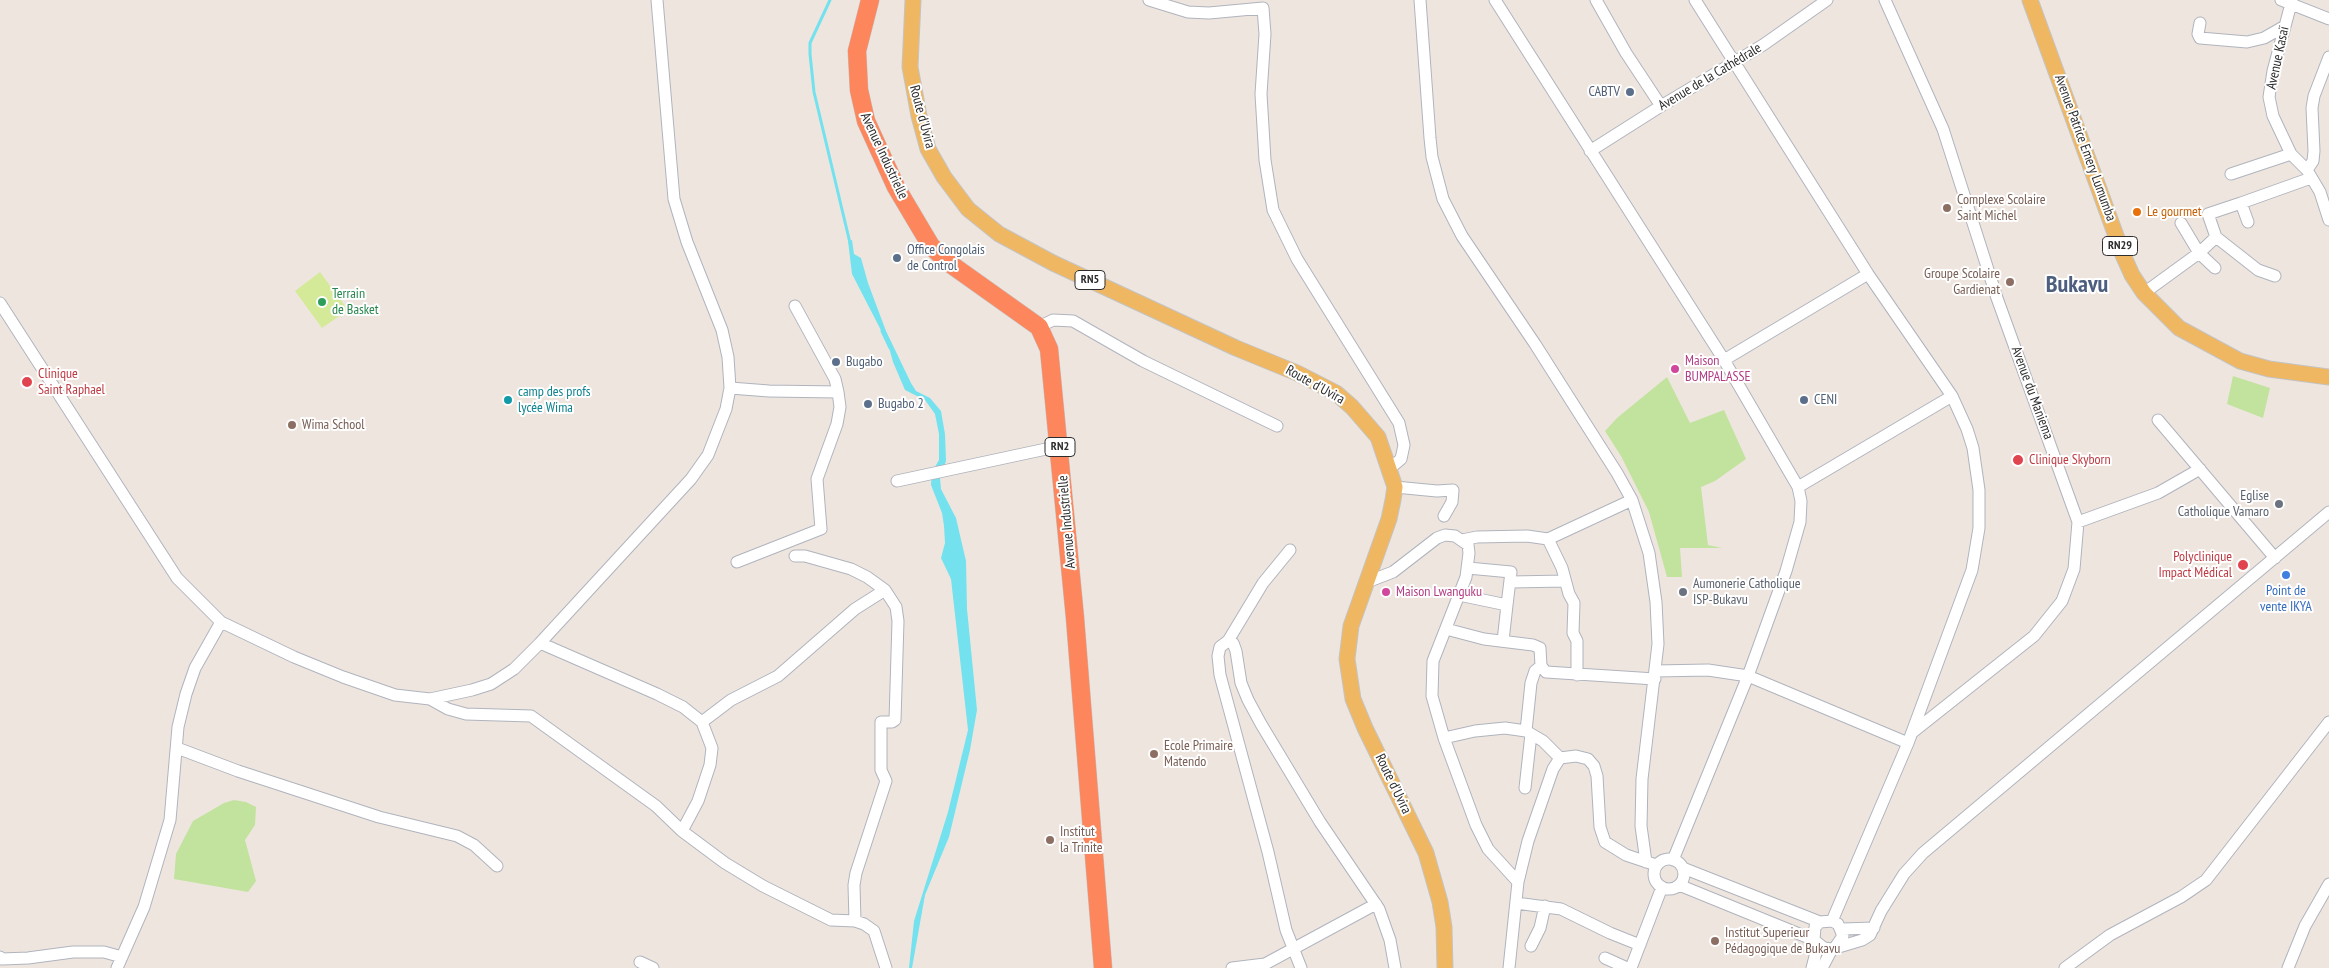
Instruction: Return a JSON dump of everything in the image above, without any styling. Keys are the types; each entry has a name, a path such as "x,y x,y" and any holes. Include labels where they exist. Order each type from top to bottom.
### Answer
{"highway":[{"name":"Avenue Industrielle","path":"870,0 857,51 859,90 866,121 896,187 931,246 949,262 1039,327 1049,349 1060,446 1103,968"}],"main road":[{"name":"Route d'Uvira","path":"913,0 910,68 919,116 928,149 944,177 968,209 999,234 1053,263 1236,348 1297,373 1336,393 1352,407 1378,437 1395,488 1389,519 1351,626 1347,643 1349,679 1353,699 1365,728 1426,854 1440,902 1444,926 1445,968"},
{"name":"Avenue Patrice Emery Lumumba","path":"2030,0 2123,255 2132,275 2144,293 2179,328 2240,361 2269,369 2329,377"}],"street":[{"path":"0,303 177,578 221,622 343,677 395,695 430,699 491,684 514,669 540,643 691,479 708,455 720,429 726,409 730,388 728,357 722,330 686,242 674,198 657,0"},
{"path":"1149,0 1188,12 1209,13 1262,4 1265,42 1261,94 1265,160 1272,210 1298,259 1399,423 1404,445 1401,459 1389,469"},
{"path":"1188,12 1189,0"},
{"path":"1420,0 1432,157 1443,199 1462,236 1536,344 1632,500 1649,553 1656,602 1658,644 1656,675 1642,779 1641,826 1654,877 1662,887 1671,888 1679,885 1683,877 1683,868"},
{"path":"1495,0 1724,360 1798,487 1801,501 1800,522 1786,571 1748,676 1673,860"},
{"path":"1596,0 1626,53 1661,106"},
{"path":"1696,0 1868,274 1952,396 1967,429 1973,448 1979,490 1979,528 1972,570 1910,738 1832,920"},
{"name":"Avenue de la Cathédrale","path":"1590,151 1797,23 1827,0"},
{"name":"Avenue du Maniema","path":"1885,0 1943,129 1998,298 2078,522 2074,569 2062,601 2034,636 1910,738"},
{"path":"2288,1 2329,19"},
{"name":"Avenue Kasaï","path":"2288,1 2285,26 2273,71 2270,98 2273,116 2291,154 2325,191 2329,220"},
{"path":"2200,24 2198,34 2200,38 2247,42 2264,38 2285,26"},
{"path":"2275,276 2258,270 2216,237 2208,214 2241,203 2309,174 2314,151 2312,108 2314,96 2329,57"},
{"path":"2231,174 2291,154"},
{"path":"2241,203 2248,222"},
{"path":"2182,222 2199,253 2215,268"},
{"path":"2144,293 2199,253 2216,237"},
{"path":"1724,360 1868,274"},
{"path":"737,562 821,529 817,479 837,424 840,407 838,392 831,371 795,306"},
{"path":"1039,327 1053,320 1073,321 1143,361 1277,426"},
{"path":"730,388 768,391 838,392"},
{"path":"1798,487 1952,396"},
{"path":"2158,420 2274,558"},
{"path":"897,481 928,476 1060,446"},
{"path":"2078,522 2158,493 2200,469"},
{"path":"1395,488 1437,491 1453,490 1452,502 1444,516"},
{"path":"1462,540 1477,537 1527,536 1548,539 1632,500"},
{"path":"1679,885 1816,942 1824,948 1834,948 1862,940 1870,935 1893,890 1904,874 1923,854 2329,512"},
{"path":"1367,582 1393,572 1436,538 1445,535 1462,540 1468,545 1468,568 1433,661 1431,678 1436,717 1481,837 1488,849 1518,882"},
{"path":"1548,539 1562,568 1575,611 1573,633 1577,641 1577,675"},
{"path":"1290,550 1263,583 1228,641 1224,642 1218,656 1220,675 1293,950 1301,968"},
{"path":"794,556 806,556 851,569 886,590 896,607 898,620 895,720 892,722 881,722 881,770 886,781 856,873 854,885 855,921"},
{"path":"1468,568 1511,572 1503,641"},
{"path":"1511,582 1565,581"},
{"path":"702,722 731,700 778,676 855,608 886,590"},
{"path":"1459,595 1507,604"},
{"path":"0,957 2,959 28,958 73,952 104,952 119,963 144,907 167,829 178,727 186,694 200,659 221,622"},
{"path":"1446,629 1484,639 1528,643 1540,648 1541,666 1546,672 1577,675 1656,675 1708,670 1748,676 1910,738"},
{"path":"1228,641 1233,643 1236,650 1241,683 1261,724 1320,822 1376,904 1390,940 1395,968"},
{"path":"540,643 657,694 683,707 702,722 712,748 710,765 698,801 682,831"},
{"path":"1525,788 1531,683 1535,671 1541,666"},
{"path":"430,699 448,709 466,714 531,716 656,806 682,831 726,863 763,886 831,920 855,921 864,924 874,931 886,968"},
{"path":"2065,968 2110,935 2181,897 2206,880 2329,722"},
{"path":"1444,738 1475,731 1505,728 1529,733 1543,741 1560,758"},
{"path":"177,748 238,771 379,817 457,836 474,845 497,866"},
{"path":"1560,758 1576,756 1588,759 1594,766 1597,776 1600,827 1605,842 1626,855 1651,864 1664,860 1673,860 1683,868 1820,922 1832,920"},
{"path":"1509,968 1518,882 1531,832 1553,769 1560,758"},
{"path":"2288,968 2305,926 2329,884"},
{"path":"1631,968 1662,887"},
{"path":"1516,903 1561,909 1610,933 1640,944"},
{"path":"1232,968 1265,964 1376,904"},
{"path":"1531,946 1540,928 1545,906"},
{"path":"1832,920 1842,929 1874,928"},
{"path":"1812,968 1816,942 1815,927 1820,922"},
{"path":"1822,968 1842,936 1842,929"},
{"path":"1605,958 1627,968"},
{"path":"640,962 652,968"}],"green space":[{"name":"Terrain de Basket","path":"320,272 348,310 322,328 295,291"},
{"path":"2233,376 2270,388 2263,418 2227,404"},
{"path":"1667,377 1690,423 1724,410 1746,459 1715,481 1701,487 1708,545 1722,548 1680,548 1682,577 1667,577 1649,512 1621,456 1605,431 1617,418"},
{"path":"234,800 246,802 256,807 255,825 245,840 256,881 248,892 174,879 176,854 193,821 224,803"}],"water":[{"path":"852,240 854,254 861,258 886,331 911,383 916,391 930,398 941,411 945,434 946,461 940,478 941,489 956,518 966,561 967,609 977,710 970,750 949,837 925,895 912,968 909,968 914,921 948,812 968,730 951,579 941,558 945,543 944,526 942,513 931,485 932,472 939,460 939,434 935,414 925,400 905,390 893,362 888,344 852,274 848,241"}],"waterway":[{"path":"830,0 810,43 810,54 814,92 850,243"},
{"path":"882,331 890,348"}],"place":[{"name":"CABTV","path":"1630,92"},
{"name":"Complexe Scolaire Saint Michel","path":"1947,208"},
{"name":"Le gourmet","path":"2137,212"},
{"name":"Office Congolais de Control","path":"897,258"},
{"name":"Groupe Scolaire Gardienat","path":"2010,282"},
{"name":"Terrain de Basket","path":"322,302"},
{"name":"Bugabo","path":"836,362"},
{"name":"Maison BUMPALASSE","path":"1675,369"},
{"name":"Clinique Saint Raphael","path":"27,382"},
{"name":"camp des profs lycée Wima","path":"508,400"},
{"name":"CENI","path":"1804,400"},
{"name":"Bugabo 2","path":"868,404"},
{"name":"Wima School","path":"292,425"},
{"name":"Clinique Skyborn","path":"2018,460"},
{"name":"Eglise Catholique Vamaro","path":"2279,504"},
{"name":"Polyclinique Impact Médical","path":"2243,565"},
{"name":"Point de vente IKYA","path":"2286,575"},
{"name":"Maison Lwanguku","path":"1386,592"},
{"name":"Aumonerie Catholique ISP-Bukavu","path":"1683,592"},
{"name":"Ecole Primaire Matendo","path":"1154,754"},
{"name":"Institut la Trinite","path":"1050,840"},
{"name":"Institut Superieur Pédagogique de Bukavu","path":"1715,941"}],"district":[{"name":"Bukavu","path":"2077,285"}]}
